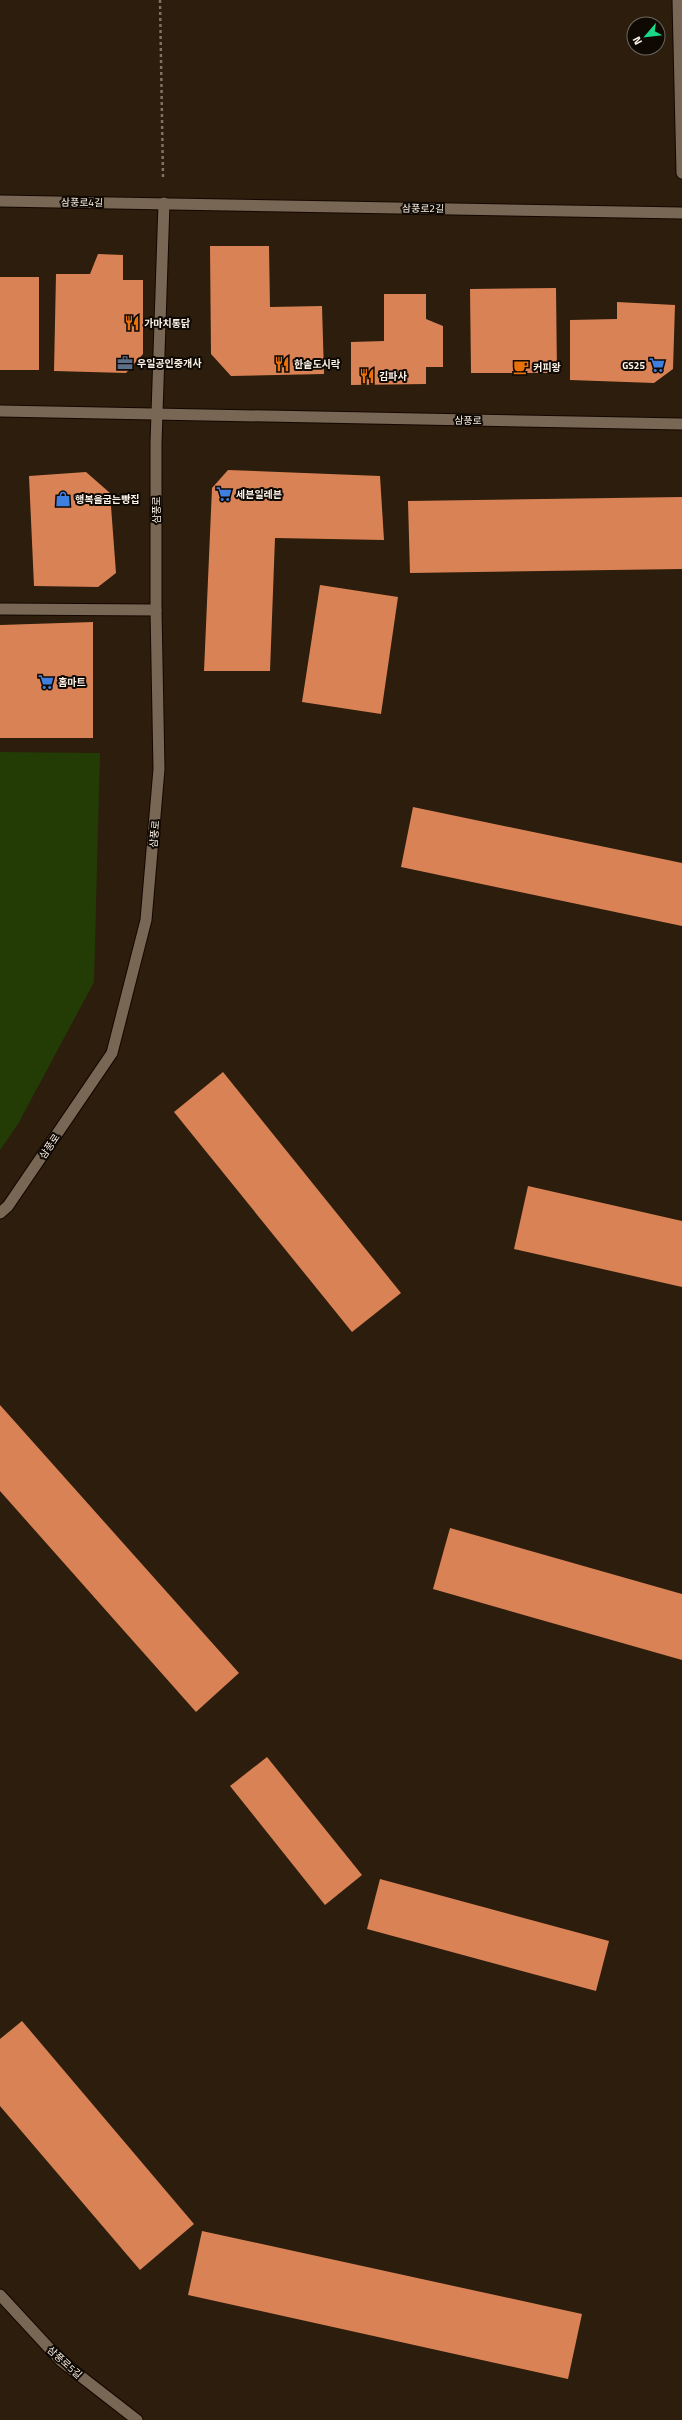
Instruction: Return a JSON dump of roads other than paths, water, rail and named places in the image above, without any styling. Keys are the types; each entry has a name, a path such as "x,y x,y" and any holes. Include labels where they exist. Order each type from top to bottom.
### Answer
{"street":[{"path":"678,0 682,173"},
{"name":"삼풍로4길","path":"0,201 164,203"},
{"name":"삼풍로2길","path":"164,203 682,213"},
{"name":"삼풍로","path":"0,1213 8,1206 112,1053 146,920 159,770 156,610 158,415 164,203"},
{"name":"삼풍로","path":"0,411 682,424"},
{"path":"0,609 156,610"},
{"name":"삼풍로5길","path":"0,2295 60,2360 137,2420"}],"place":[{"name":"가마치통닭","path":"132,323"},
{"name":"우일공인중개사","path":"125,363"},
{"name":"한솥도시락","path":"282,364"},
{"name":"GS25","path":"657,365"},
{"name":"커피왕","path":"521,367"},
{"name":"김파사","path":"367,376"},
{"name":"세븐일레븐","path":"224,494"},
{"name":"행복을굽는빵집","path":"63,499"},
{"name":"홈마트","path":"46,682"}]}
